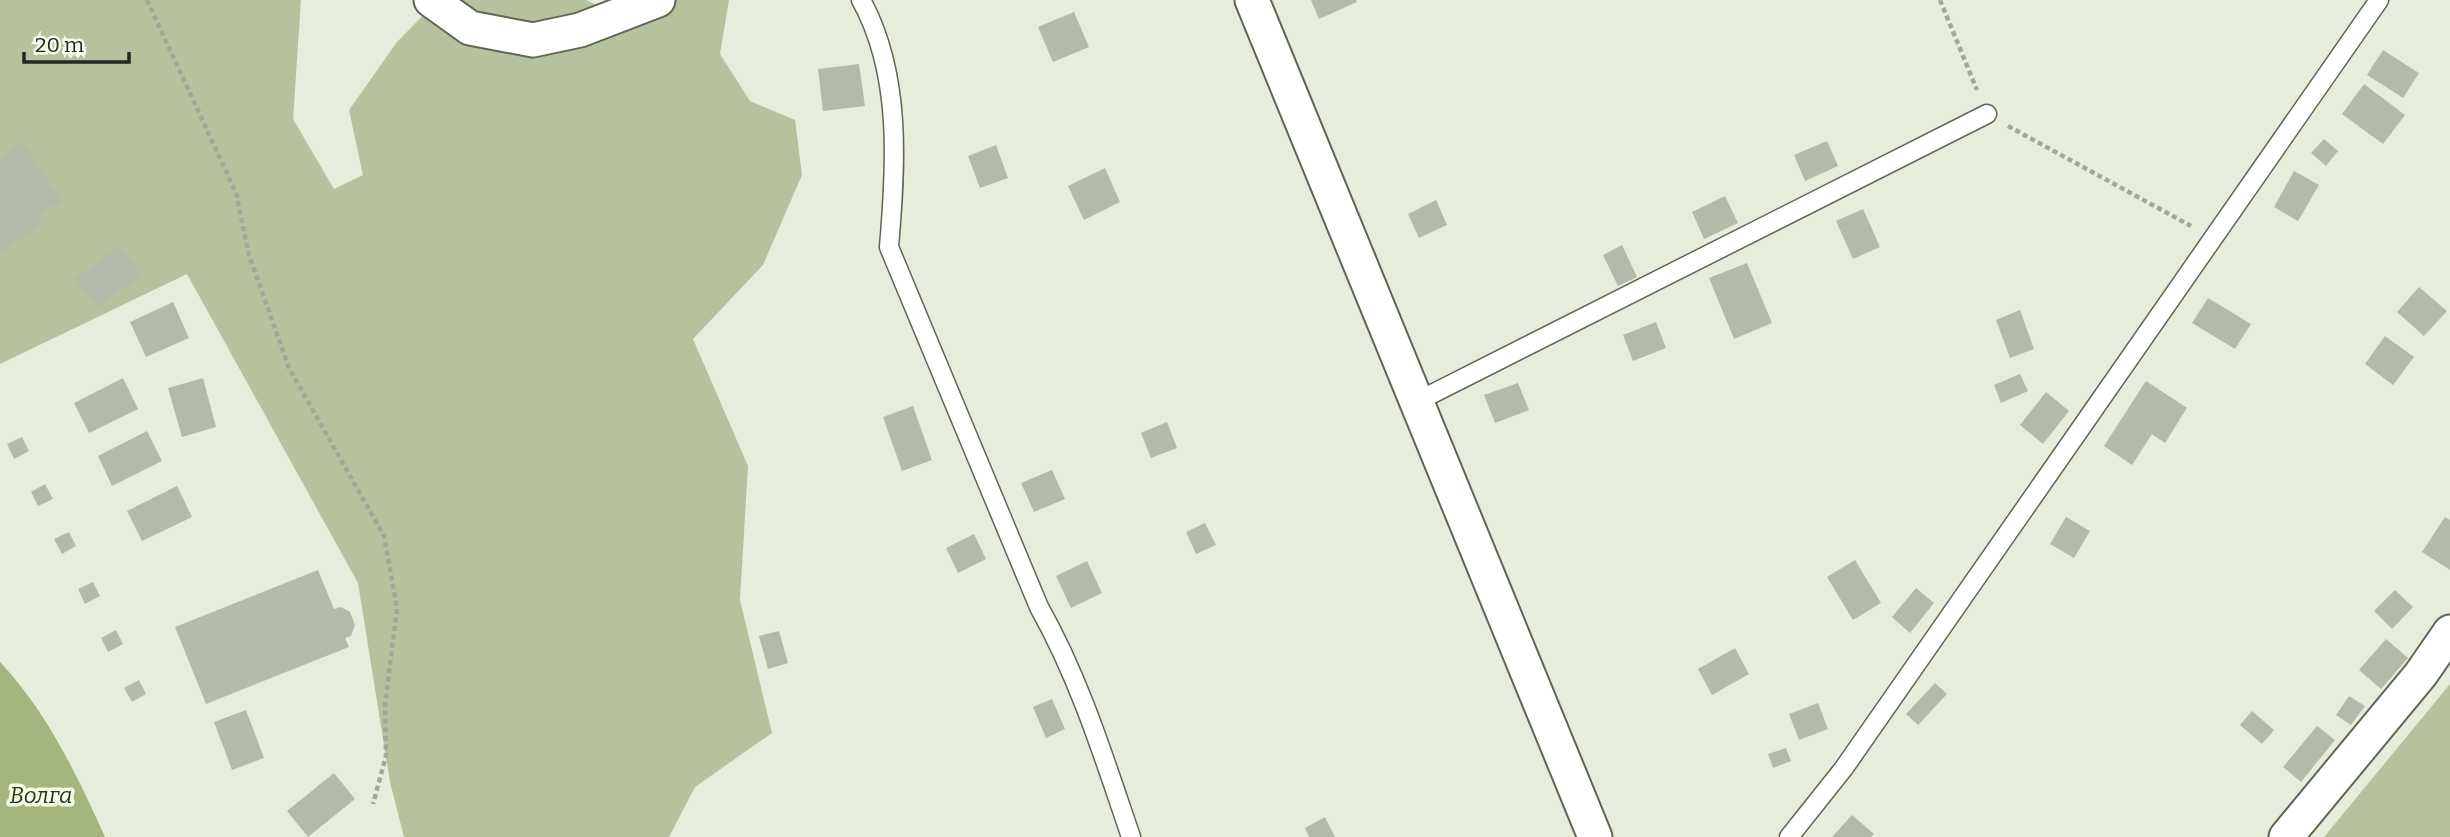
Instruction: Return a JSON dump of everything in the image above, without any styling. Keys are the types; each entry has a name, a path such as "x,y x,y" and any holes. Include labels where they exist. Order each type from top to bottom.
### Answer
{"street":[{"path":"431,0 470,28 533,40 580,30 658,0"},
{"path":"1252,0 1595,837"},
{"path":"2286,837 2421,674 2450,632"}],"lane":[{"path":"860,0 869,14 891,89 894,183 889,247 1039,607 1064,652 1089,714 1131,837"},
{"path":"1789,837 1844,768 2379,0"},
{"path":"1416,402 1987,114"}],"path":[{"path":"147,0 236,193 249,255 289,368 384,536 397,609 385,704 386,756 373,804"},
{"path":"1940,0 1987,114 2213,238"}],"shaded area":[{"path":"0,0 301,0 293,119 334,189 363,175 349,110 397,42 438,0 586,0 612,12 631,0 729,0 720,54 750,101 795,120 802,175 763,265 693,339 748,466 740,600 772,733 695,787 669,837 404,837 390,782 358,583 187,274 0,364"},
{"path":"2450,684 2450,837 2324,837"}],"water":[{"name":"Волга","path":"0,662 17,681 60,745 105,837 0,837"}],"building":[{"path":"1311,0 1356,0 1357,2 1319,19"},
{"path":"1074,12 1089,47 1053,62 1038,27"},
{"path":"2383,50 2419,73 2403,98 2367,75"},
{"path":"859,64 865,106 823,111 818,69"},
{"path":"2364,84 2405,115 2383,144 2342,114"},
{"path":"2324,139 2338,151 2326,166 2311,153"},
{"path":"1827,141 1838,166 1805,181 1794,155"},
{"path":"23,142 61,201 38,216 43,224 0,252 0,158"},
{"path":"996,145 1008,178 980,188 968,156"},
{"path":"1105,168 1120,202 1084,220 1068,186"},
{"path":"2294,171 2319,185 2298,221 2274,207"},
{"path":"1725,196 1738,223 1704,239 1692,212"},
{"path":"1436,200 1447,225 1419,238 1408,214"},
{"path":"1863,209 1880,247 1853,259 1836,221"},
{"path":"1622,245 1637,277 1618,286 1603,255"},
{"path":"120,246 141,275 97,308 75,279"},
{"path":"1747,263 1772,323 1734,339 1709,278"},
{"path":"2419,287 2447,311 2424,336 2397,312"},
{"path":"2208,298 2251,324 2235,349 2192,323"},
{"path":"173,302 189,338 146,357 130,322"},
{"path":"2020,310 2034,349 2010,358 1996,320"},
{"path":"1656,322 1666,348 1633,361 1623,335"},
{"path":"2385,336 2414,357 2393,385 2365,364"},
{"path":"2020,374 2028,391 2001,403 1994,385"},
{"path":"123,378 138,409 89,433 74,403"},
{"path":"203,378 216,427 182,437 168,388"},
{"path":"2146,381 2187,408 2165,443 2152,434 2132,465 2104,446"},
{"path":"1518,383 1529,410 1495,423 1484,395"},
{"path":"2046,392 2069,411 2043,444 2020,425"},
{"path":"913,406 932,460 902,471 883,417"},
{"path":"1167,422 1177,448 1151,458 1141,433"},
{"path":"147,431 162,461 112,486 98,456"},
{"path":"22,437 29,451 14,459 7,444"},
{"path":"1052,470 1065,499 1034,512 1021,483"},
{"path":"45,484 53,499 38,506 31,492"},
{"path":"177,486 192,517 142,541 127,511"},
{"path":"2066,517 2090,531 2074,558 2050,544"},
{"path":"2445,517 2450,520 2450,570 2422,552"},
{"path":"1205,523 1216,545 1196,554 1186,532"},
{"path":"69,532 76,546 62,554 54,539"},
{"path":"974,534 986,559 958,573 946,548"},
{"path":"1855,560 1881,603 1853,620 1827,577"},
{"path":"1087,561 1102,593 1071,608 1056,576"},
{"path":"318,570 334,609 341,607 350,612 355,625 351,636 345,638 349,647 206,704 175,627"},
{"path":"93,582 100,596 85,604 78,589"},
{"path":"1916,588 1934,603 1910,633 1892,617"},
{"path":"2395,590 2413,607 2392,629 2374,611"},
{"path":"116,630 123,644 108,652 101,638"},
{"path":"779,631 788,663 768,669 759,636"},
{"path":"2386,639 2408,658 2381,689 2359,670"},
{"path":"1735,648 1749,674 1712,695 1698,669"},
{"path":"139,680 146,694 132,702 124,688"},
{"path":"1935,683 1947,694 1918,725 1906,714"},
{"path":"2349,696 2365,706 2351,725 2336,715"},
{"path":"1052,699 1065,729 1046,738 1033,707"},
{"path":"1818,703 1828,729 1799,740 1789,714"},
{"path":"246,710 264,758 232,770 214,722"},
{"path":"2252,711 2274,730 2262,744 2240,725"},
{"path":"2317,726 2335,740 2301,782 2283,767"},
{"path":"1786,748 1791,761 1773,768 1768,754"},
{"path":"334,773 355,799 308,837 287,811"},
{"path":"1852,815 1874,834 1871,837 1832,837"},
{"path":"1325,817 1335,837 1309,837 1305,828"}]}
